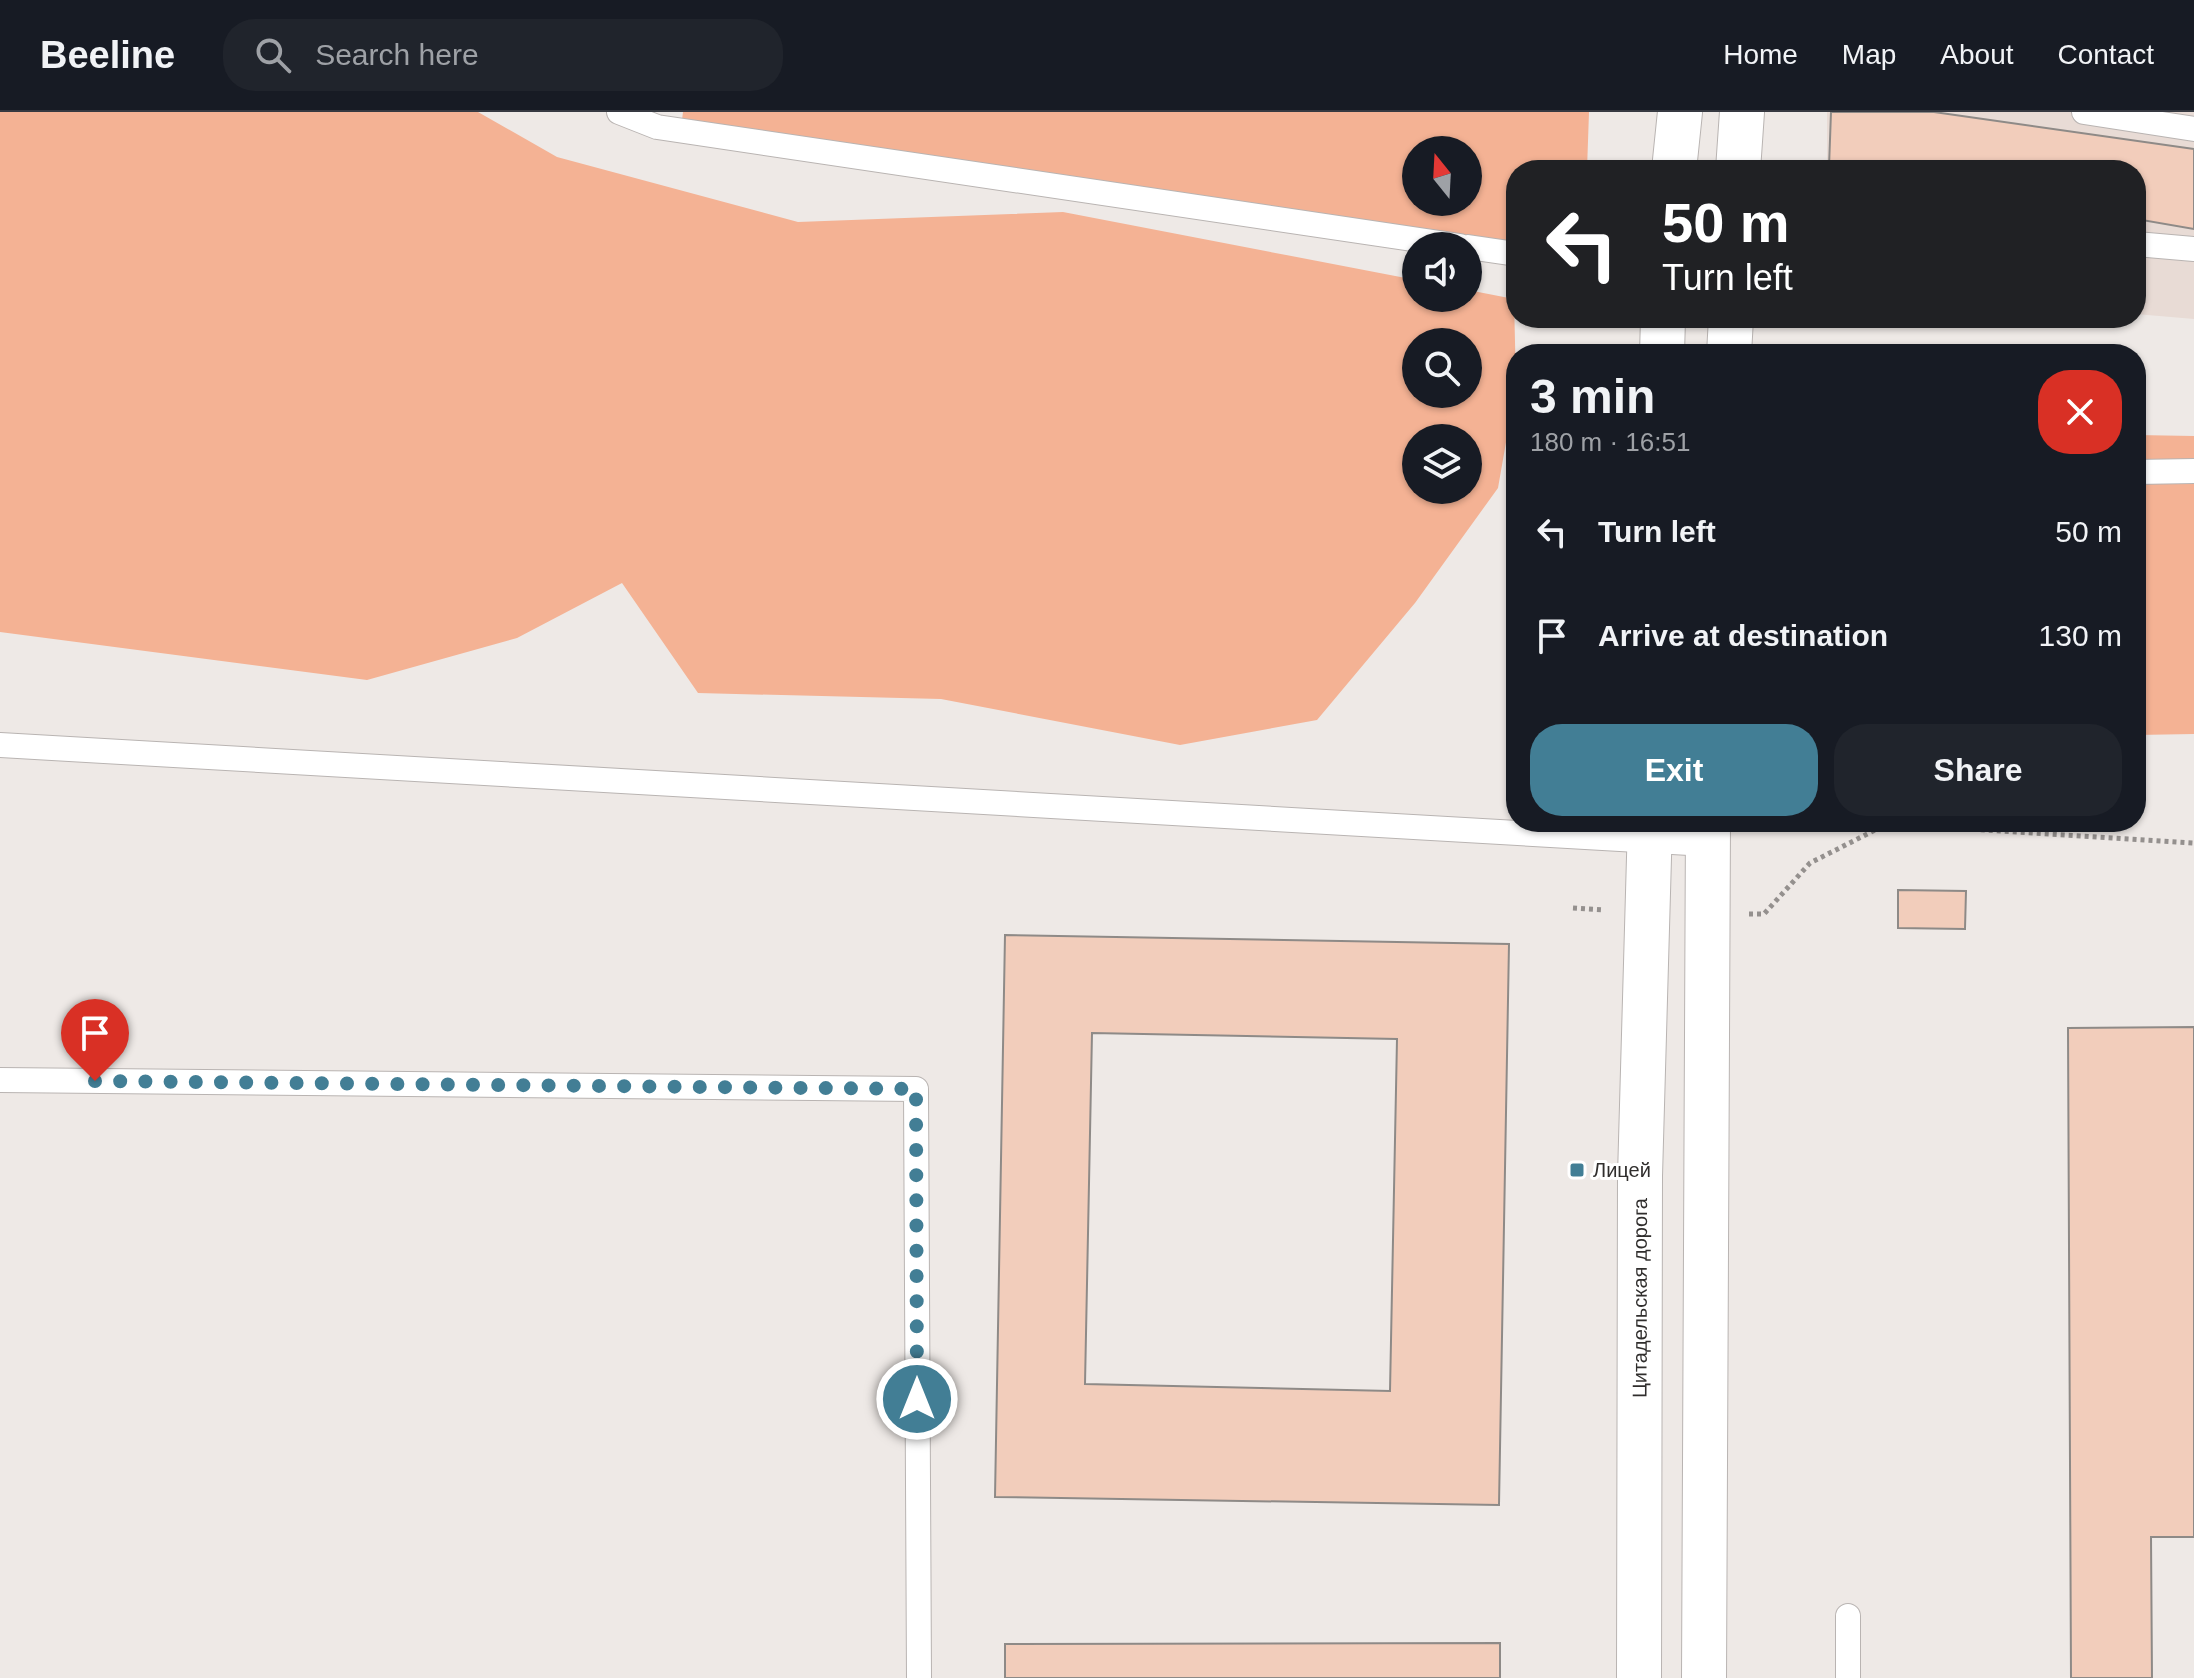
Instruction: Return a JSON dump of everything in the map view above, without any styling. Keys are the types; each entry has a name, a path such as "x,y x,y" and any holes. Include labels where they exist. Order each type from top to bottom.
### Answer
{"street":[{"path":"1675,160 1680,112"},
{"path":"1739,160 1742,112"},
{"name":"Цитадельская дорога","path":"1639,1678 1640,1176 1650,832"},
{"path":"1704,1678 1707,833"}],"lane":[{"path":"619,112 657,127 1402,237"},
{"path":"2084,112 2194,129"},
{"path":"2146,245 2194,249"},
{"path":"1482,249 1506,253"},
{"path":"2146,472 2194,471"},
{"path":"0,745 1506,823"},
{"path":"1678,832 1707,833"},
{"path":"0,1080 916,1089 919,1678"},
{"path":"1848,1616 1848,1678"}],"path":[{"path":"1764,914 1810,863 1871,832"},
{"path":"2016,832 2194,843"}],"shaded area":[{"path":"0,112 478,112 557,157 798,222 1063,212 1402,277 1402,312 1482,312 1482,293 1506,297 1506,328 1515,328 1515,344 1506,344 1506,442 1498,488 1415,603 1317,720 1180,745 941,699 698,693 622,583 517,638 367,680 0,632"},
{"path":"683,112 1589,112 1587,160 1506,160 1506,252 1482,249 1482,232 1402,232 1402,236 682,120"},
{"path":"1827,112 2194,112 2194,319 2146,315 2146,160 1827,160"},
{"path":"2146,435 2194,436 2194,734 2146,735"}],"building":[{"path":"1831,112 1934,112 2194,149 2194,229 2146,221 2146,160 1829,160"},
{"path":"1898,890 1966,891 1965,929 1898,928"},
{"path":"1005,935 1509,944 1499,1505 995,1497","holes":["1092,1033 1397,1039 1390,1391 1085,1384"]},
{"path":"2194,1027 2194,1537 2151,1537 2152,1678 2071,1678 2068,1028"},
{"path":"1500,1643 1500,1678 1005,1678 1005,1644"}],"place":[{"name":"Лицей","path":"1577,1170"}],"route":[{"path":"95,1081 916,1089 917,1399"}]}
